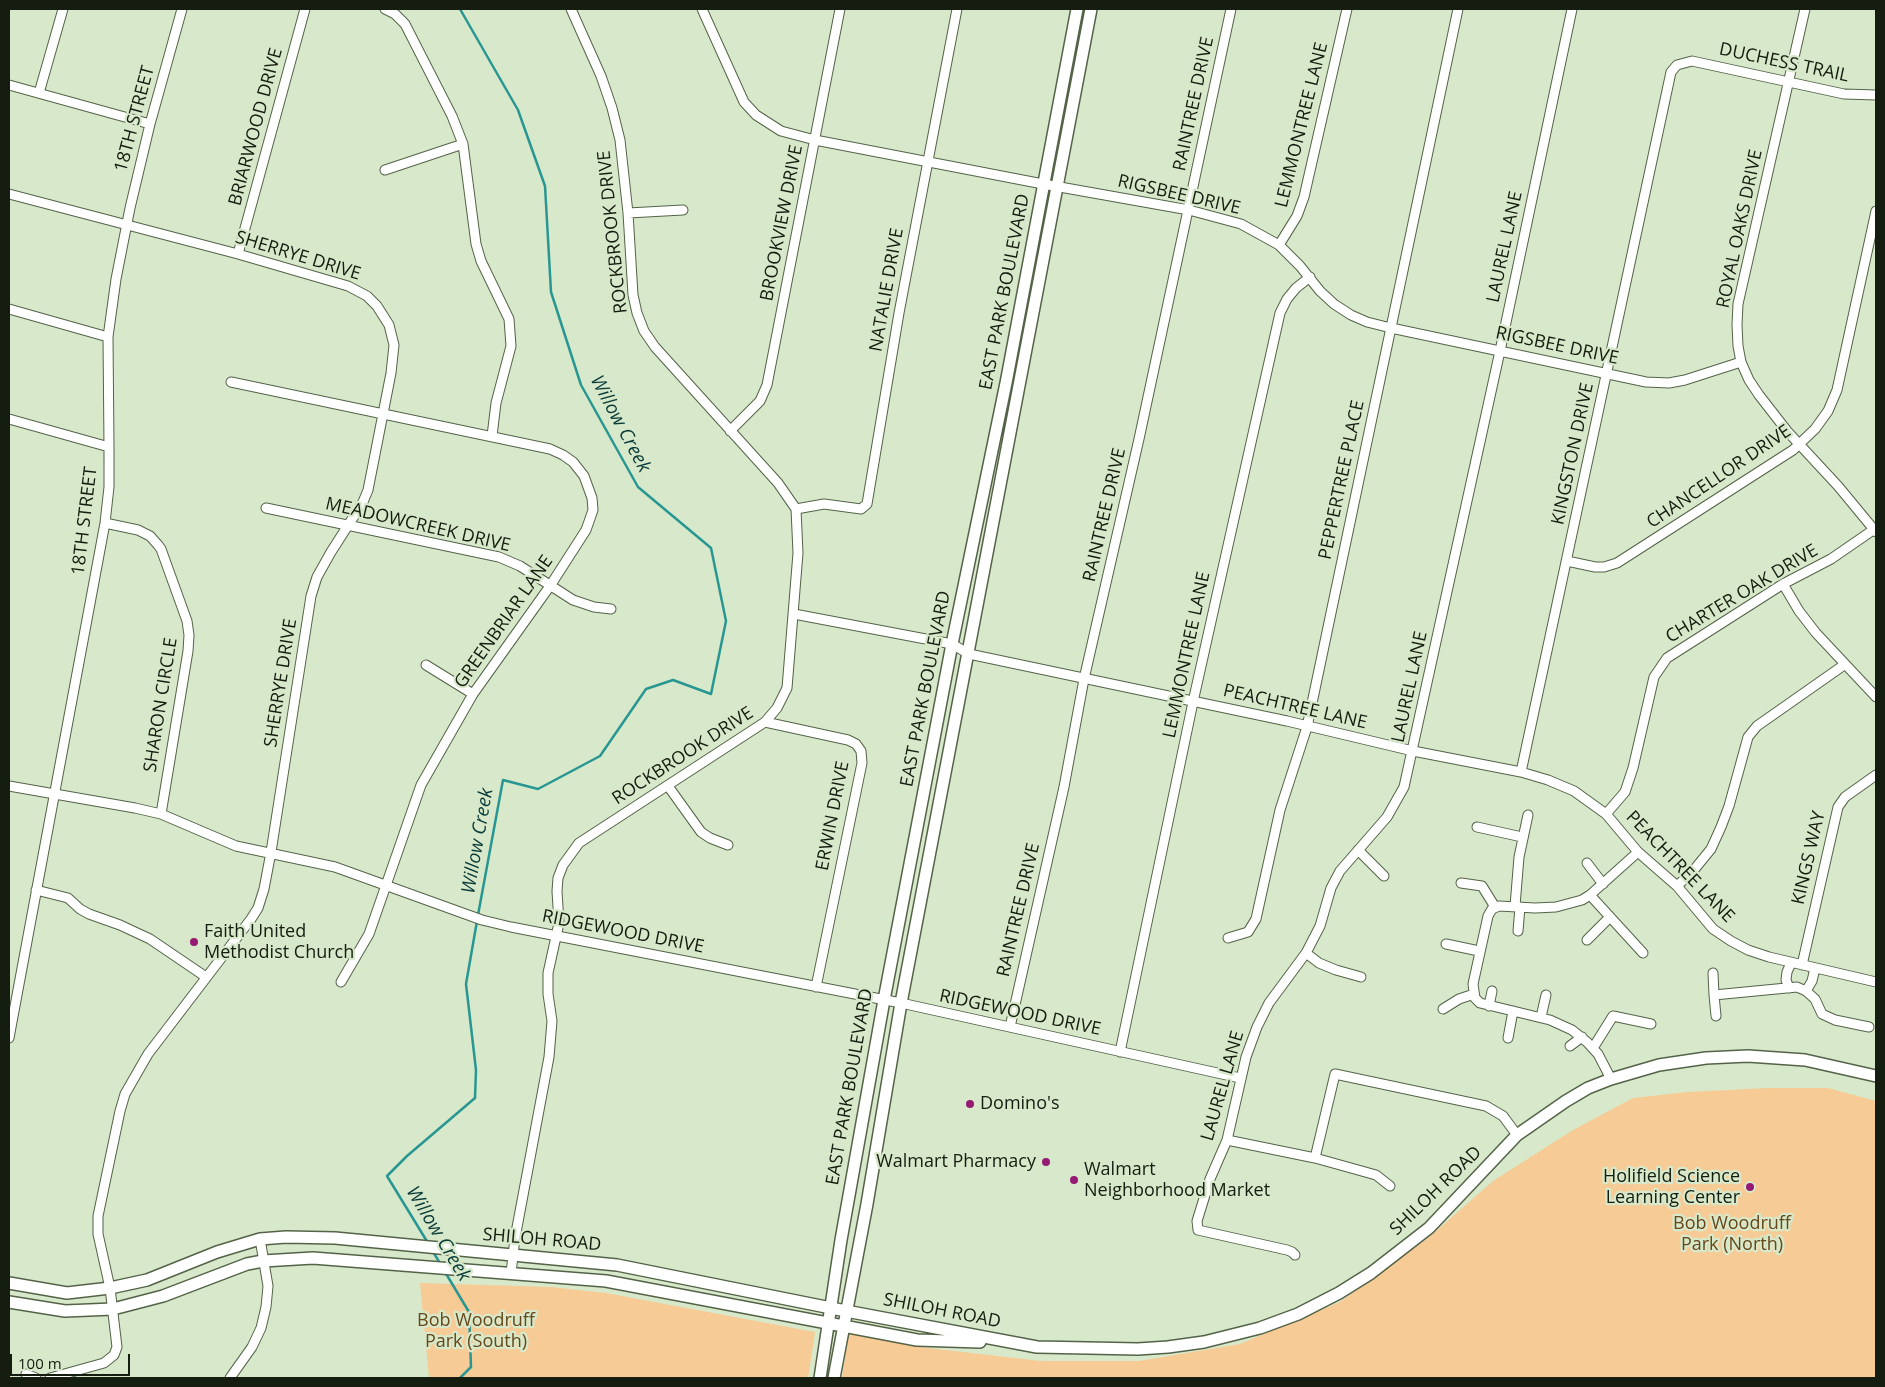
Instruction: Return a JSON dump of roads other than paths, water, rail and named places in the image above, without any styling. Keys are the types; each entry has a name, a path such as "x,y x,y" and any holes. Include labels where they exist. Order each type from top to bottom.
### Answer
{"main road":[{"name":"EAST PARK BOULEVARD","path":"820,1378 827,1323 884,1000 952,644 1006,382 1077,9"},
{"name":"EAST PARK BOULEVARD","path":"834,1378 867,1204 901,1004 1092,9"},
{"name":"SHILOH ROAD","path":"9,1283 67,1293 110,1288 147,1280 217,1252 260,1239 316,1237 631,1267 830,1308 1040,1347 1138,1349 1168,1346 1226,1337 1260,1328 1298,1314 1340,1293 1371,1273 1429,1228 1517,1135 1566,1101 1588,1088 1611,1079 1660,1065 1706,1058 1748,1056 1805,1060 1876,1076"},
{"name":"SHILOH ROAD","path":"9,1302 66,1312 113,1309 163,1296 247,1264 263,1261 312,1258 606,1280 917,1340 1014,1342"}],"street":[{"path":"39,93 63,9"},
{"name":"18TH STREET","path":"9,1038 105,523 109,486 108,337 126,226 150,124 182,9"},
{"name":"BRIARWOOD DRIVE","path":"238,254 305,9"},
{"path":"384,9 396,14 405,24 452,116 463,144 476,244 481,261 509,319 511,331 510,355 501,381 492,436"},
{"name":"ROCKBROOK DRIVE","path":"511,1273 549,1057 552,1021 548,994 548,973 559,923 556,891 563,865 579,843 765,722 777,708 787,688 798,553 796,509 778,483 655,347 644,331 633,295 628,213 620,140 601,76 571,9"},
{"name":"RIGSBEE DRIVE","path":"702,9 740,94 750,108 770,126 781,131 815,140 928,162 1189,210 1243,225 1279,245 1334,304 1351,315 1367,322 1390,328 1646,382 1669,383 1704,375 1741,362"},
{"name":"BROOKVIEW DRIVE","path":"730,431 760,401 767,385 840,9"},
{"name":"NATALIE DRIVE","path":"796,509 824,504 860,509 867,504 899,314 957,9"},
{"name":"RAINTREE DRIVE","path":"1010,1028 1064,787 1084,679 1137,449 1231,9"},
{"name":"LEMMONTREE LANE","path":"1279,245 1297,216 1304,198 1347,9"},
{"name":"PEPPERTREE PLACE","path":"1228,938 1248,932 1256,919 1280,810 1307,726 1458,9"},
{"name":"LAUREL LANE","path":"1295,1256 1287,1250 1198,1230 1197,1221 1210,1179 1227,1140 1240,1078 1257,1027 1269,1003 1306,952 1320,926 1331,888 1340,871 1387,817 1404,787 1500,351 1572,9"},
{"name":"ROYAL OAKS DRIVE","path":"1805,9 1738,304 1738,346 1741,362 1749,380 1759,395 1787,431 1876,530"},
{"name":"DUCHESS TRAIL","path":"1685,61 1698,62 1844,94 1876,95"},
{"name":"KINGSTON DRIVE","path":"1521,772 1671,72 1677,65 1685,61"},
{"path":"9,85 150,124"},
{"path":"386,170 463,144"},
{"name":"SHERRYE DRIVE","path":"9,194 238,254 348,286 367,296 377,306 389,325 394,345 384,413 368,490 363,502 317,577 311,596 271,852 264,889 258,908 148,1054 125,1094 98,1216 98,1234 110,1288 117,1347 114,1355 104,1363 50,1378"},
{"path":"628,213 683,210"},
{"name":"CHANCELLOR DRIVE","path":"1567,560 1595,567 1604,567 1618,563 1793,450 1814,429 1828,411 1837,390 1876,211"},
{"name":"LEMMONTREE LANE","path":"1120,1052 1193,702 1280,313 1287,299 1296,288 1310,277"},
{"path":"9,309 108,337"},
{"name":"GREENBRIAR LANE","path":"231,382 550,449 573,462 584,476 591,490 593,510 586,530 550,586 473,694 421,785 369,934 341,982"},
{"path":"9,419 109,448"},
{"name":"MEADOWCREEK DRIVE","path":"266,508 499,557 520,566 573,600 594,607 611,609"},
{"name":"SHARON CIRCLE","path":"105,523 138,530 150,536 158,545 187,621 189,635 188,651 161,814"},
{"name":"CHARTER OAK DRIVE","path":"1606,814 1625,792 1633,768 1654,677 1666,658 1783,584 1831,559 1876,530"},
{"path":"1783,584 1799,612 1844,665 1876,697"},
{"name":"PEACHTREE LANE","path":"794,614 952,644 968,654 1250,713 1413,751 1521,772 1548,780 1574,791 1606,814 1638,852 1676,886 1713,929 1731,941 1748,950 1876,982"},
{"path":"426,665 473,694"},
{"path":"1676,886 1693,871 1710,849 1721,827 1729,806 1748,737 1757,726 1844,665"},
{"name":"ERWIN DRIVE","path":"765,722 848,740 856,744 861,752 862,763 816,987"},
{"name":"KINGS WAY","path":"1802,965 1838,807 1845,797 1876,775"},
{"name":"RIDGEWOOD DRIVE","path":"9,786 161,814 236,846 335,867 482,920 511,928 556,935 884,1000 1240,1078"},
{"path":"668,786 701,832 710,838 728,845"},
{"path":"1518,931 1517,906 1522,837 1528,815"},
{"path":"1477,827 1522,837"},
{"path":"1358,850 1384,876"},
{"path":"1611,1079 1603,1061 1593,1048 1582,1037 1565,1025 1541,1017 1480,1003 1474,994 1474,977 1488,916 1495,907 1556,906 1575,902 1590,895 1638,852"},
{"path":"1587,863 1603,884"},
{"path":"1461,883 1482,886 1495,907"},
{"path":"36,890 68,898 88,914 120,925 150,939 206,977"},
{"path":"1590,895 1644,953"},
{"path":"1587,940 1610,917"},
{"path":"1446,944 1480,950"},
{"path":"1306,952 1328,966 1361,977"},
{"path":"1792,962 1787,972 1786,980 1815,999 1822,1014 1835,1020 1869,1027"},
{"path":"1714,996 1797,989 1812,981 1815,968"},
{"path":"1713,973 1716,1016"},
{"path":"1489,1006 1492,991"},
{"path":"1443,1009 1459,999 1474,994"},
{"path":"1541,1017 1546,995"},
{"path":"1508,1038 1513,1011"},
{"path":"1593,1048 1613,1016 1651,1024"},
{"path":"1570,1046 1582,1037"},
{"path":"1315,1158 1335,1074 1486,1106 1503,1116 1517,1135"},
{"path":"1227,1140 1315,1158 1376,1175 1390,1186"},
{"path":"230,1378 252,1347 261,1328 266,1307 268,1286 260,1239"},
{"path":"26,1374 36,1378"}],"waterway":[{"name":"Willow Creek","path":"460,9 518,110 545,186 551,292 581,385 638,487 711,548 726,621 711,694 673,680 646,689 600,756 538,789 503,780 478,915"},
{"name":"Willow Creek","path":"428,1243 387,1176 407,1156 475,1098 476,1070 466,984 477,921"},
{"name":"Willow Creek","path":"432,1250 441,1265"},
{"name":"Willow Creek","path":"445,1272 469,1312 471,1367 460,1378"}],"place":[{"name":"Faith United Methodist Church","path":"194,942"},
{"name":"Domino's","path":"970,1104"},
{"name":"Walmart Pharmacy","path":"1046,1162"},
{"name":"Walmart Neighborhood Market","path":"1074,1180"},
{"name":"Holifield Science Learning Center","path":"1750,1187"}],"park label":[{"name":"Bob Woodruff Park (North)","path":"1732,1234"},
{"name":"Bob Woodruff Park (South)","path":"476,1331"}]}
